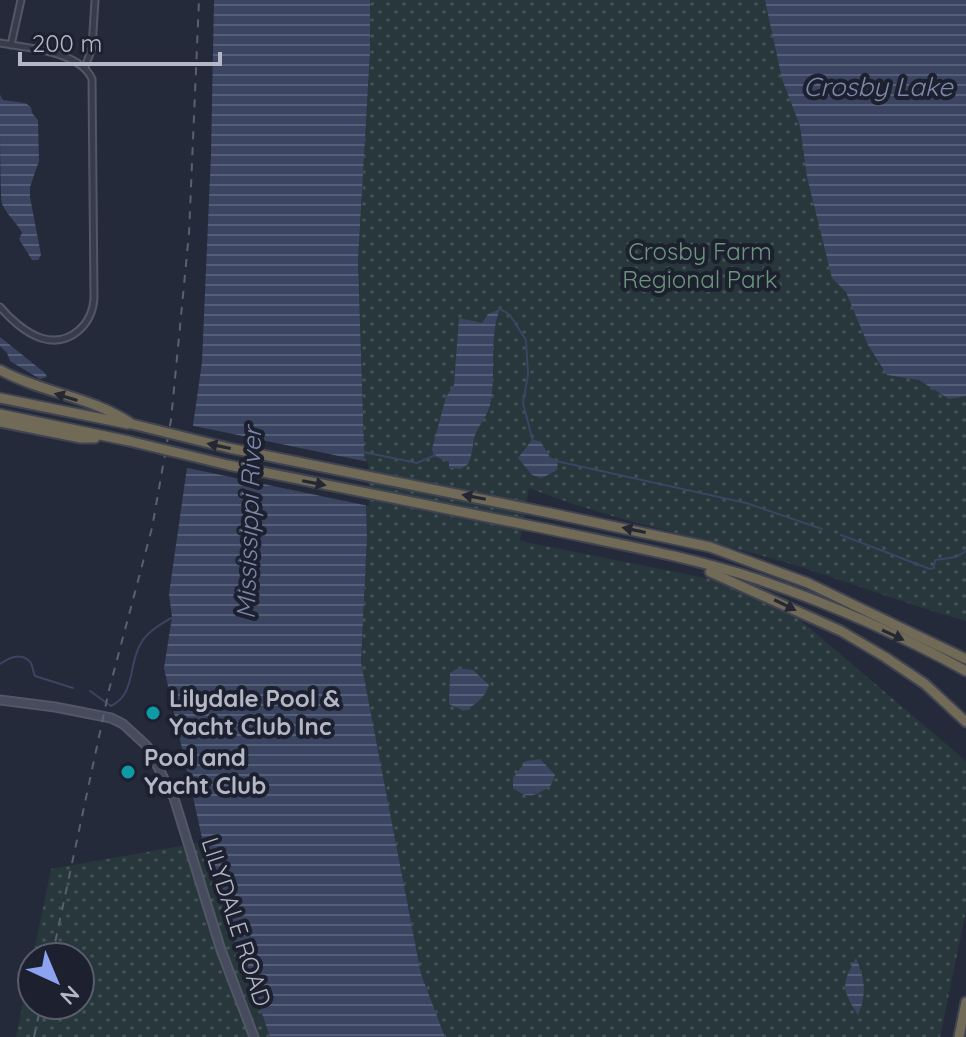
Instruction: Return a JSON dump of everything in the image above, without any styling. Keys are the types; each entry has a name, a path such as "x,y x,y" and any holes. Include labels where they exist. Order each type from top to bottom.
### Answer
{"highway":[{"path":"0,370 46,391 112,411 132,424"},
{"path":"0,398 710,547 808,583 966,659"},
{"path":"0,414 689,561 759,580 828,607 966,671"},
{"path":"0,422 81,438 116,439"},
{"path":"689,561 841,631 905,668 966,722"},
{"path":"959,1037 966,1002"}],"street":[{"path":"11,45 21,0"},
{"path":"85,67 92,48 95,0"},
{"path":"0,43 39,50 77,62 91,75 94,88 94,303 91,313 86,323 73,334 52,340 30,332 0,307"},
{"name":"LILYDALE ROAD","path":"0,700 100,715 123,724 147,746 174,798 221,950 254,1037"}],"green space":[{"name":"Crosby Farm Regional Park","path":"370,0 966,0 966,621 798,566 629,521 529,488 520,541 710,579 793,614 966,761 966,911 940,1037 445,1037 421,974 361,662 367,537 358,261"},
{"path":"203,842 270,1037 16,1037 19,1021 96,1021 96,941 36,941 51,869"}],"water":[{"name":"Mississippi River","path":"214,0 370,0 358,261 367,537 361,662 421,974 445,1037 270,1037 203,842 164,668 172,617 169,594 202,362"},
{"name":"Crosby Lake","path":"765,0 966,0 966,396 949,399 919,380 887,375 868,345 846,292 832,278 807,177 800,126 782,79"},
{"path":"0,95 3,100 25,103 38,120 39,161 30,187 30,197 41,255 38,260 32,260 19,239 22,233 2,204"},
{"path":"500,309 495,330 490,406 475,435 468,464 461,469 449,468 449,462 434,456 432,449 446,397 454,385 459,318 482,323 488,314"},
{"path":"0,337 47,377 40,379 10,361 0,346"},
{"path":"532,440 540,441 550,457 558,461 557,470 542,478 532,475 518,458"},
{"path":"458,668 473,670 489,685 480,700 464,711 449,704 450,673"},
{"path":"540,759 555,775 551,785 532,795 513,788 513,778 526,761"},
{"path":"856,958 864,986 858,1015 845,987"}],"pier":[{"path":"189,425 368,462 369,506 183,467"}],"waterway":[{"path":"500,309 510,315 526,340 528,375 523,403 533,442"},
{"path":"363,452 417,463 435,455"},
{"path":"556,461 746,503 822,529"},
{"path":"841,535 930,569 934,568 935,560 956,557 966,551"},
{"path":"90,691 111,706 119,701 128,686 141,643 150,632 171,618"},
{"path":"0,664 11,658 24,657 31,663 35,676 73,688"}],"railway":[{"path":"55,941 109,690 152,528 171,420 189,233 199,0"},
{"path":"34,1037 38,1021"}],"place":[{"name":"Lilydale Pool & Yacht Club Inc","path":"153,713"},
{"name":"Pool and Yacht Club","path":"128,772"}]}
